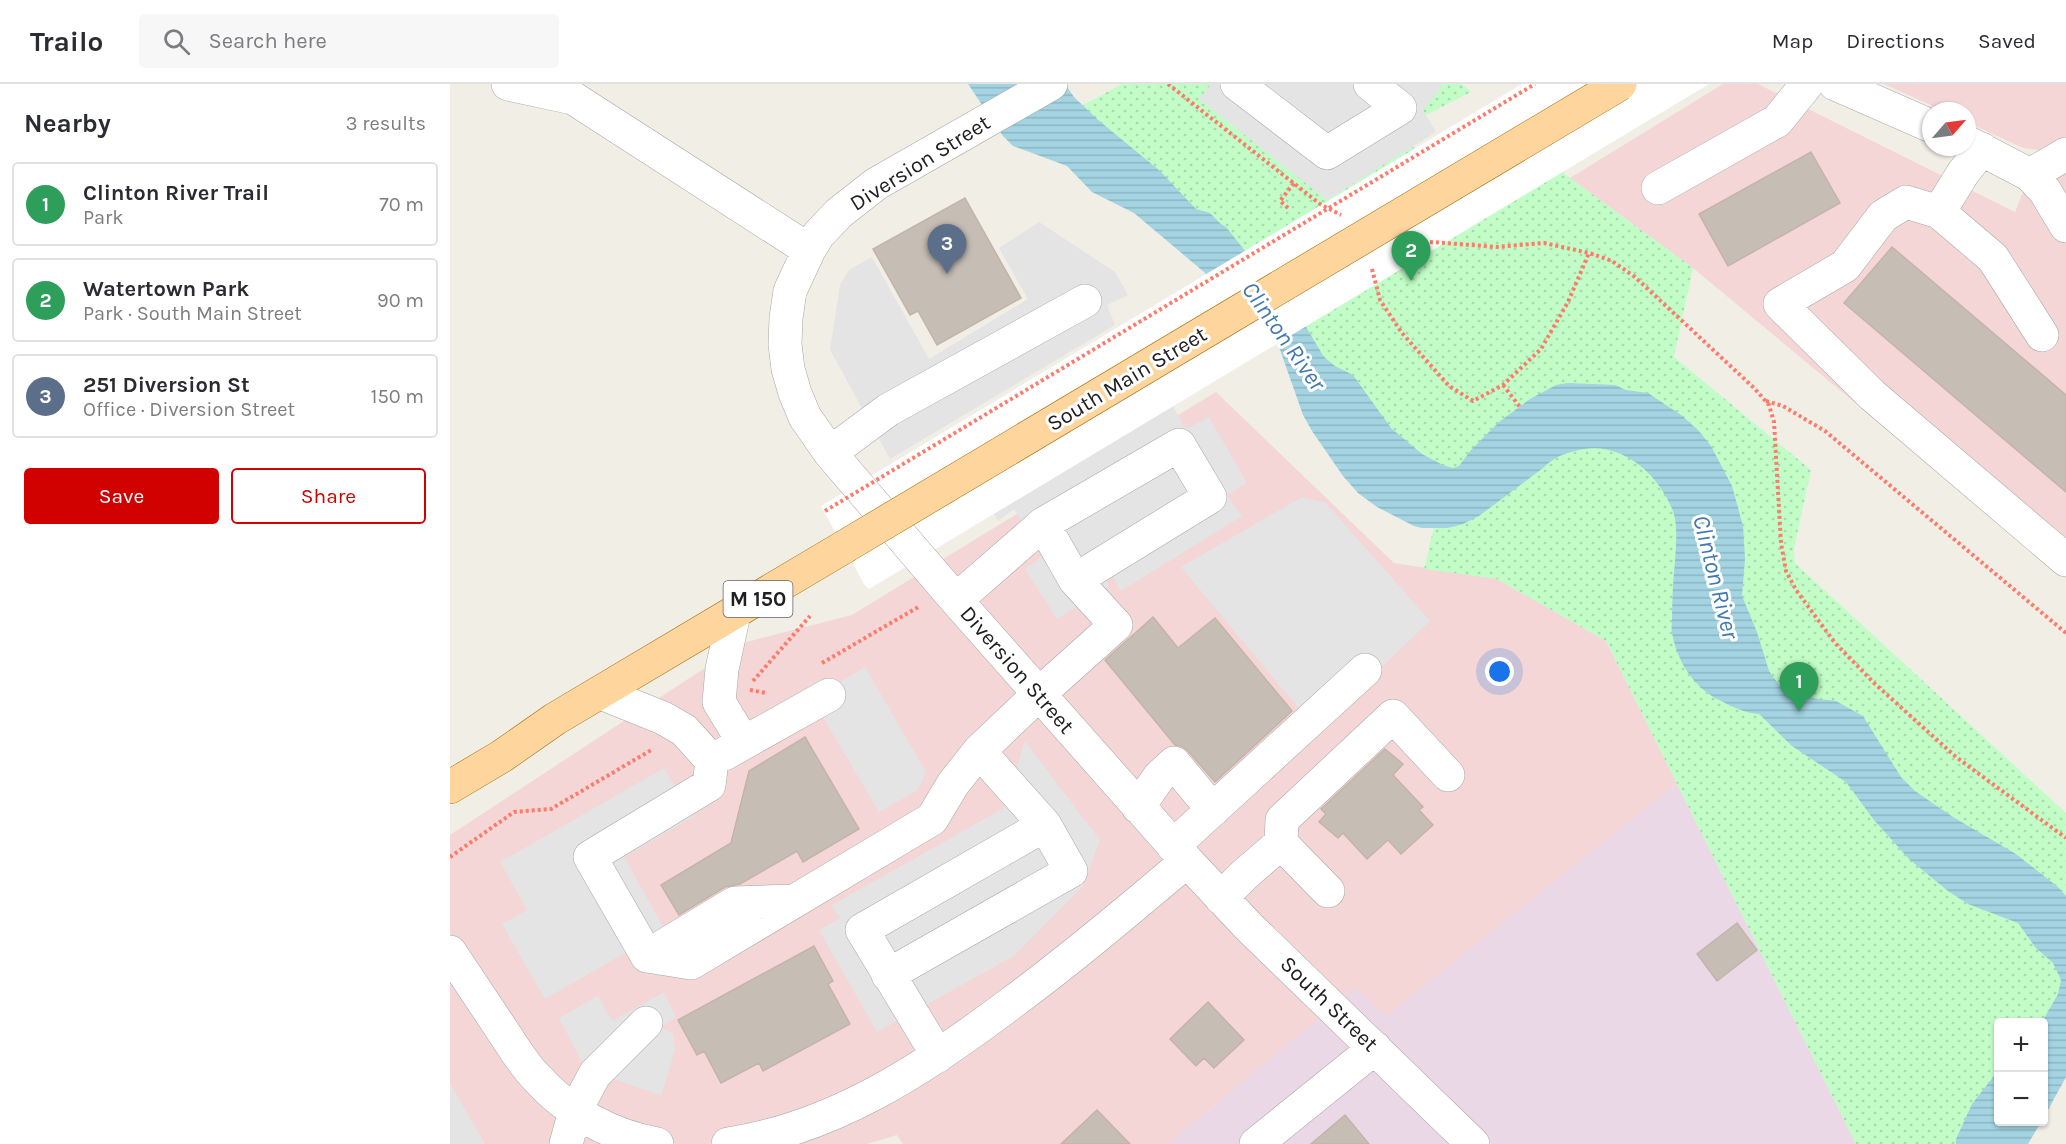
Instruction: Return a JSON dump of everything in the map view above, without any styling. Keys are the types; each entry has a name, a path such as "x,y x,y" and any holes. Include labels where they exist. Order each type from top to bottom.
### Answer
{"main road":[{"name":"South Main Street","path":"601,693 1620,84"},
{"name":"M 150","path":"450,787 601,693"}],"street":[{"path":"508,84 570,91 809,250"},
{"name":"Diversion Street","path":"1051,84 860,195 819,234 790,291 786,318 788,369 798,401 810,424 942,601 1039,694 1180,854"},
{"path":"1243,86 1326,153 1400,108 1370,84"},
{"path":"1658,188 1777,121 1807,84"},
{"path":"1836,84 1922,122"},
{"path":"1976,146 2030,175 2045,191 2066,226"},
{"path":"2030,175 2066,154"},
{"path":"1939,212 1963,173 1970,156"},
{"path":"2042,335 1993,258 1939,212 1906,202 1883,216 1845,266 1780,304 1872,395 2066,560"},
{"path":"830,453 888,410 1085,301"},
{"path":"942,601 1043,524 1179,445 1210,498 1075,580"},
{"path":"601,693 663,718 684,730 712,761 709,785 590,857 647,956 691,963 932,819 953,784 979,751 1116,625 1075,580 1043,524"},
{"path":"734,614 719,702 744,743"},
{"path":"730,1144 779,1133 818,1120 900,1080 938,1056 1058,968 1180,854 1213,810 1365,670"},
{"path":"712,761 829,695"},
{"path":"1221,898 1281,843 1282,820 1394,716 1448,775"},
{"path":"888,975 1071,871 1045,825 979,751"},
{"path":"1138,807 1159,777 1174,763 1213,810"},
{"path":"938,1056 862,930 1045,825"},
{"path":"1281,843 1328,891"},
{"name":"South Street","path":"1180,854 1221,898 1473,1144"},
{"path":"450,952 537,1079 574,1111 628,1137 657,1144"},
{"path":"566,1144 574,1111 595,1074 646,1023"},
{"path":"1256,1144 1375,1048"}],"path":[{"path":"1168,84 1320,204 1346,218"},
{"path":"825,511 1535,84"},
{"path":"1288,208 1280,201 1294,183"},
{"path":"1410,240 1497,247 1544,243 1589,253 1612,261 1635,277 1765,400 1772,411 1780,543 1786,571 1796,590 1835,644 1956,758 2066,838"},
{"path":"1370,261 1380,300 1402,333 1449,386 1473,402 1503,386 1540,349 1568,302 1589,253"},
{"path":"1503,386 1520,407"},
{"path":"1765,400 1783,406 1826,431 2066,633"},
{"path":"833,657 942,601"},
{"path":"722,708 746,689 810,616"},
{"path":"450,857 514,812 551,809 684,730"}],"shaded area":[{"path":"1211,84 1438,84 1442,87 1423,110 1436,132 1327,200 1199,99"},
{"path":"1723,84 1758,84 2015,212 2030,175 2066,154 2066,578 1693,268 1570,178"},
{"path":"1884,84 2066,84 2066,138 2044,151 2023,148 1976,126 1976,102 1924,102"},
{"path":"1039,222 1115,272 1128,295 1107,305 1115,325 890,459 830,350 840,285 849,270 872,257 929,359 1028,299 999,248"},
{"path":"1216,392 1394,563 1497,579 1606,641 1677,784 1386,1017 1355,989 1168,1144 903,1144 897,1135 867,1144 450,1144 450,835 743,643 852,615"},
{"path":"1171,403 1186,429 1209,417 1247,483 1227,495 1242,516 1121,591 1110,572 1104,575 1109,587 1057,619 1025,569 1043,556 1014,509 998,521 951,444"},
{"path":"1302,497 1326,503 1430,621 1316,729 1181,567"},
{"path":"865,667 926,772 918,790 879,812 812,699"},
{"path":"1025,741 1100,840 1083,886 1014,956 877,1032 819,930 840,918 832,905 1004,808"},
{"path":"664,768 693,817 624,857 665,930 545,999 502,924 527,910 500,862"},
{"path":"1677,784 1856,1144 1168,1144 1356,988 1386,1016"},
{"path":"664,992 676,1018 661,1027 673,1034 675,1050 661,1096 615,1079 582,1062 559,1018 598,996 612,1021"},
{"path":"450,1083 485,1144 450,1144"}],"green space":[{"path":"1122,84 1462,84 1471,92 1393,132 1465,186 1533,147 1570,178 1693,268 1674,357 1811,470 1794,549 1795,563 2066,813 2066,1036 2048,1025 2048,1018 1994,1018 1994,1126 1998,1126 1996,1144 1856,1144 1606,641 1497,579 1424,569 1437,514 1413,451 1196,237 1045,126"}],"water":[{"name":"Clinton River","path":"968,84 1065,84 1074,97 1097,119 1160,171 1196,209 1210,213 1226,227 1306,327 1324,357 1335,366 1353,375 1391,428 1422,454 1443,465 1453,468 1459,466 1471,450 1499,422 1530,399 1556,385 1568,383 1615,385 1626,390 1648,393 1681,415 1698,430 1711,446 1732,486 1743,526 1745,559 1742,596 1757,632 1769,671 1780,686 1790,693 1836,701 1863,716 1901,777 1915,791 1953,817 2016,854 2066,896 2066,1077 2048,1110 2048,1018 2044,1018 2058,994 2061,980 2053,963 2035,947 2018,923 1968,904 1909,859 1874,820 1846,782 1792,746 1759,714 1732,707 1708,694 1687,672 1674,643 1672,631 1675,517 1666,497 1647,471 1621,454 1606,449 1591,448 1570,452 1554,459 1479,516 1448,528 1414,526 1377,507 1358,493 1343,476 1312,431 1303,415 1278,344 1204,272 1134,213 1092,192 1067,166 1013,146 1003,136"},
{"path":"1994,1076 1994,1126 2039,1126 2028,1144 1956,1144 1956,1139 1972,1104"}],"pier":[{"path":"1522,84 1709,84 869,589 864,584 821,506"}],"building":[{"path":"1811,152 1840,203 1728,266 1699,214"},
{"path":"965,198 1021,298 937,345 918,311 910,315 873,249"},
{"path":"1892,247 2066,395 2066,492 1844,303"},
{"path":"1153,617 1178,648 1215,618 1292,711 1215,782 1188,751 1175,745 1105,660"},
{"path":"805,737 859,829 803,862 797,851 740,884 725,887 679,915 661,885 731,843 749,771"},
{"path":"1385,749 1403,764 1393,775 1423,807 1419,810 1433,825 1401,854 1388,840 1367,859 1343,833 1338,838 1319,822 1326,814 1321,809"},
{"path":"1737,923 1757,950 1717,981 1697,954"},
{"path":"814,946 833,981 828,984 850,1024 763,1071 759,1063 721,1083 704,1051 697,1055 678,1020"},
{"path":"1208,1002 1244,1040 1214,1068 1204,1058 1196,1066 1170,1039"},
{"path":"1097,1110 1130,1144 1061,1144"},
{"path":"1345,1115 1369,1144 1311,1144"}],"place":[{"name":"251 Diversion St","path":"947,274"},
{"name":"Watertown Park","path":"1411,281"},
{"name":"Clinton River Trail","path":"1799,712"}]}
